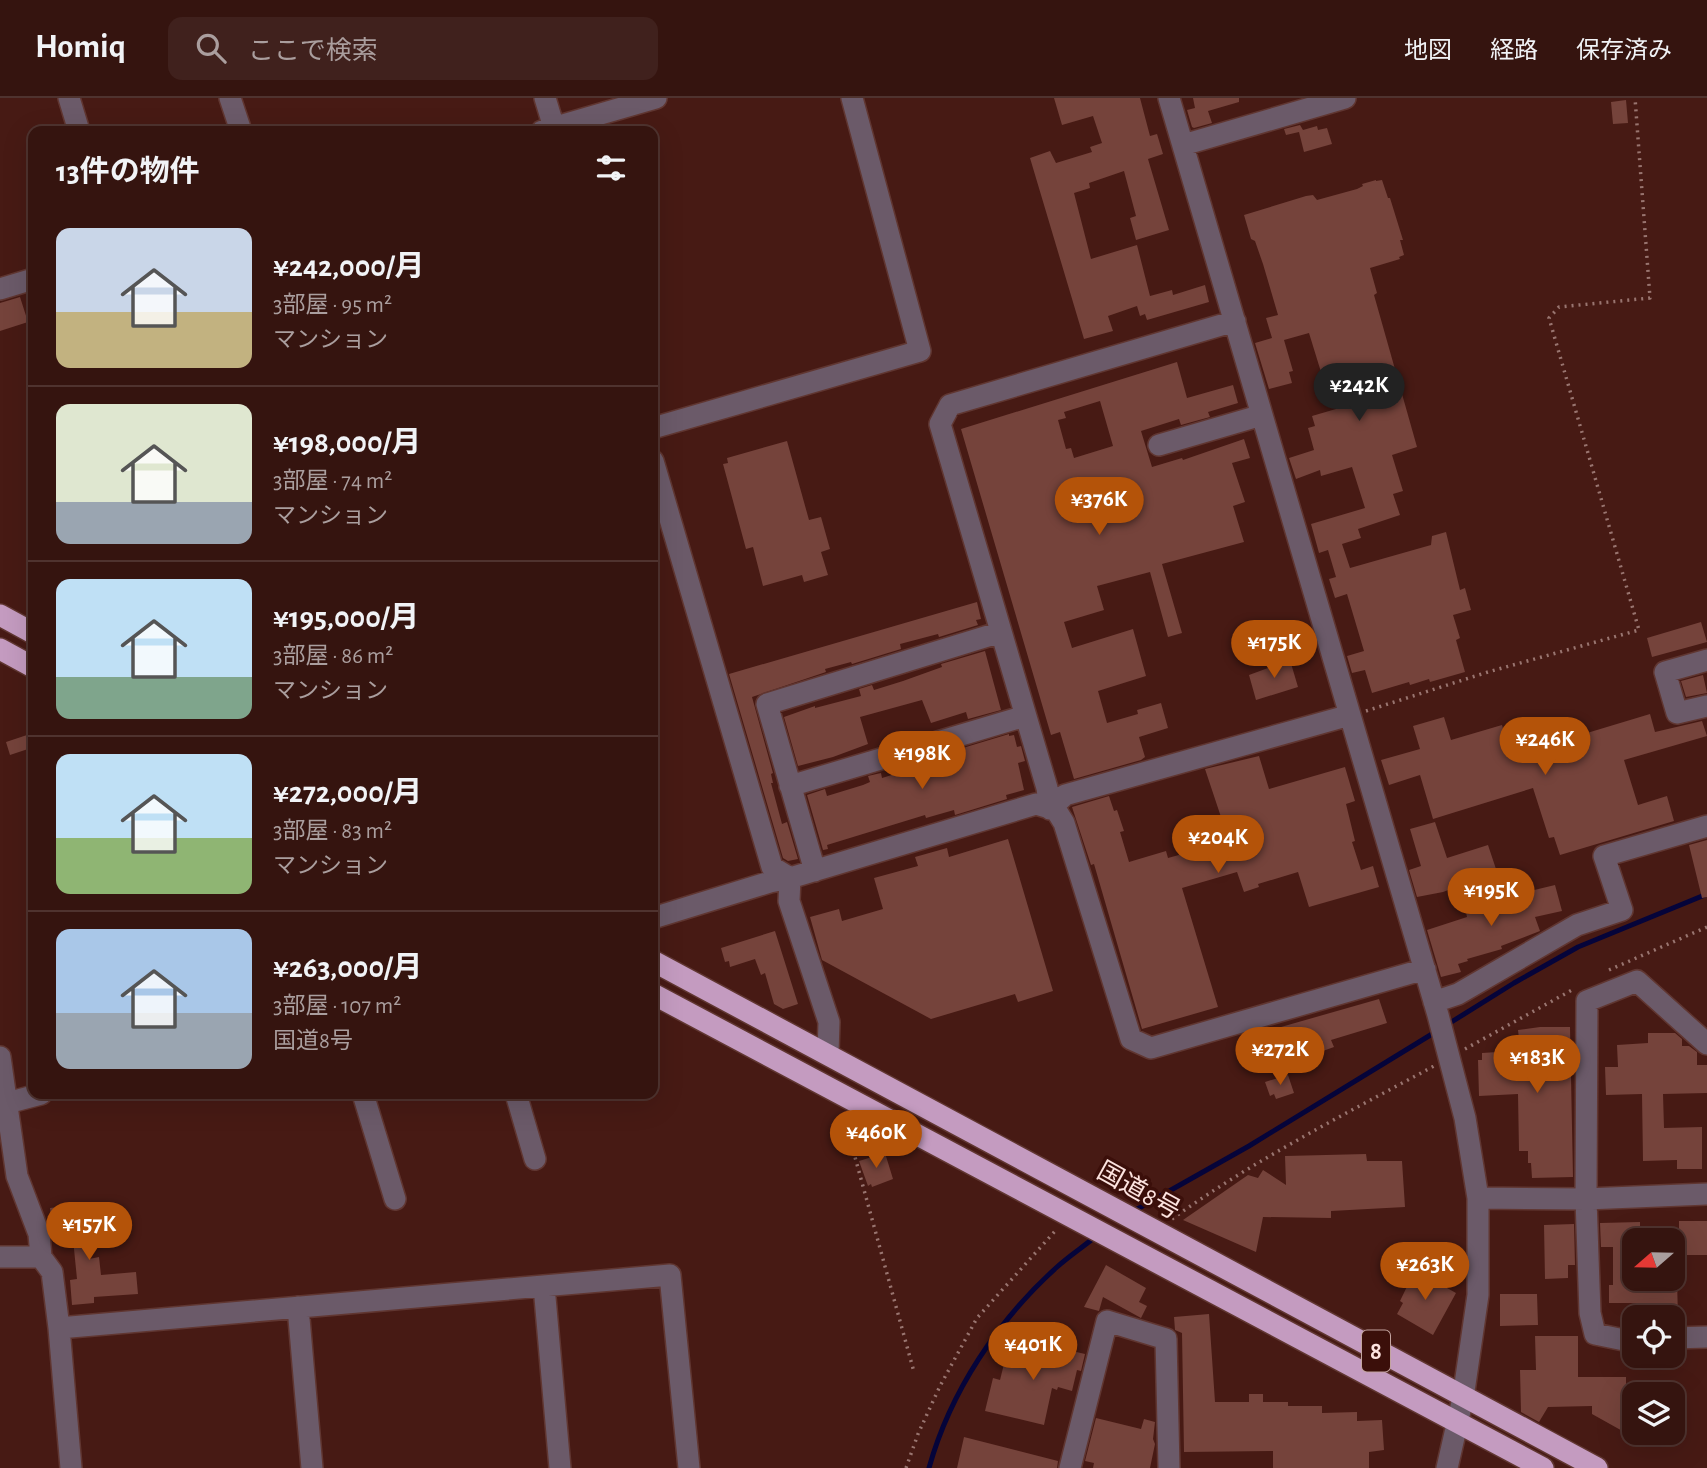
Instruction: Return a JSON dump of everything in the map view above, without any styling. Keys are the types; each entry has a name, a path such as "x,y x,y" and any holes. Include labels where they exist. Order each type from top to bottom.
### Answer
{"highway":[{"path":"0,615 28,630"},
{"path":"0,649 28,664"},
{"name":"国道8号","path":"658,964 1597,1468"},
{"name":"国道8号","path":"658,997 1543,1468"}],"street":[{"path":"69,98 77,126"},
{"path":"230,98 239,126"},
{"path":"545,98 549,126"},
{"path":"563,126 656,98"},
{"path":"658,427 919,351 852,98"},
{"path":"1169,98 1439,1017 1465,1118 1478,1198 1478,1295 1463,1398 1447,1468"},
{"path":"1183,145 1345,98"},
{"path":"0,289 28,281"},
{"path":"1050,809 1047,788 940,424 950,405 1234,321"},
{"path":"1159,445 1262,415"},
{"path":"658,478 772,867 790,878"},
{"path":"815,871 767,704 1001,632"},
{"path":"1707,660 1665,672 1677,713 1707,706"},
{"path":"1050,809 1065,795 1350,715"},
{"path":"790,786 1025,716"},
{"path":"658,916 1036,804 1056,810 1065,823 1132,1039 1150,1048 1425,969"},
{"path":"1439,1017 1458,994 1577,925 1622,910 1604,856 1707,826"},
{"path":"790,878 789,901 828,1022 828,1054"},
{"path":"1622,1340 1595,1334 1590,1313 1586,1199 1587,1001 1637,981 1707,1044"},
{"path":"0,1057 17,1176 39,1234 41,1257 52,1272 71,1468"},
{"path":"7,1103 28,1097"},
{"path":"364,1099 394,1199"},
{"path":"517,1099 535,1159"},
{"path":"1478,1198 1586,1199 1707,1194"},
{"path":"0,1257 41,1257"},
{"path":"59,1328 670,1275 689,1468"},
{"path":"544,1286 560,1468"},
{"path":"298,1307 312,1468"},
{"path":"1070,1468 1107,1321 1166,1339 1169,1468"},
{"path":"1685,1338 1706,1337"}],"path":[{"path":"1350,715 1639,629 1549,318 1559,307 1650,298 1635,98"},
{"path":"1603,974 1707,927"},
{"path":"1157,1233 1169,1221 1219,1185 1579,986"},
{"path":"836,1090 914,1372"},
{"path":"906,1468 940,1386 977,1318 1073,1216"}],"building":[{"path":"1054,98 1140,98 1150,136 1157,134 1163,154 1148,159 1169,230 1136,240 1130,218 1136,216 1124,171 1089,183 1090,188 1074,193 1091,259 1137,245 1150,296 1172,290 1173,295 1205,285 1209,302 1147,320 1145,314 1140,316 1137,306 1108,316 1113,331 1084,339 1030,158 1050,151 1056,163 1092,152 1090,147 1102,143 1093,116 1062,125"},
{"path":"1193,98 1239,98 1239,102 1208,111 1212,123 1194,128 1187,110 1195,108"},
{"path":"1626,100 1628,123 1613,124 1611,102"},
{"path":"1300,125 1303,130 1317,126 1318,130 1327,128 1332,144 1304,152 1299,132 1286,135 1284,129"},
{"path":"1382,180 1390,198 1403,240 1400,240 1404,255 1399,257 1400,259 1370,268 1377,293 1374,295 1417,447 1392,455 1403,491 1393,494 1400,515 1358,529 1361,538 1342,544 1350,568 1431,545 1432,536 1446,532 1460,590 1465,588 1471,610 1453,615 1460,638 1456,640 1465,672 1430,682 1429,679 1410,685 1409,682 1372,693 1365,670 1352,673 1347,656 1364,651 1347,594 1335,598 1329,579 1336,577 1328,550 1319,553 1311,524 1365,508 1352,467 1321,476 1320,470 1296,479 1289,458 1314,450 1308,428 1315,426 1312,416 1353,404 1342,366 1321,372 1309,333 1284,340 1293,371 1289,372 1292,383 1269,389 1255,343 1272,338 1266,318 1278,315 1263,264 1255,241 1251,239 1244,215 1306,196 1313,195 1317,200 1357,189 1363,186 1362,184"},
{"path":"20,297 28,322 0,331 0,303"},
{"path":"1177,362 1187,398 1233,385 1238,403 1208,412 1210,417 1181,425 1179,419 1141,431 1152,467 1182,458 1183,460 1244,439 1250,458 1232,463 1245,502 1233,506 1244,542 1162,564 1182,633 1168,637 1150,572 1097,586 1104,610 1064,622 1072,648 1133,629 1146,676 1098,691 1107,723 1138,714 1137,710 1161,703 1168,728 1139,737 1145,757 1141,760 1074,779 1060,732 1051,735 961,429","holes":["1100,401 1113,446 1074,458 1071,448 1066,449 1058,420 1066,418 1064,412"]},
{"path":"787,441 809,520 821,517 830,549 821,552 828,575 804,582 802,575 763,586 753,547 746,549 723,464 728,463 727,458"},
{"path":"977,602 981,619 976,620 978,625 939,637 938,634 900,644 901,649 825,669 826,672 752,697 773,773 771,783 782,824 787,822 798,859 788,861 783,858 729,674"},
{"path":"1701,622 1707,642 1652,657 1647,638"},
{"path":"985,651 1001,710 968,719 966,712 931,723 922,700 860,717 868,744 798,766 784,717 815,706 861,696 859,689 872,685 874,690 942,667 941,664"},
{"path":"1290,660 1298,687 1256,700 1249,675"},
{"path":"1703,675 1707,693 1686,697 1681,681"},
{"path":"1650,714 1655,732 1702,721 1707,736 1624,760 1638,805 1667,796 1674,821 1560,855 1554,837 1549,838 1533,788 1433,819 1420,775 1389,785 1381,760 1420,749 1413,726 1444,717 1451,740 1502,725 1511,756"},
{"path":"1009,734 1014,735 1017,747 1021,746 1025,761 1018,763 1024,790 1006,795 1007,799 955,815 954,810 926,818 925,815 827,845 828,849 823,850 807,795 825,789 827,796 870,782 868,776 881,773 882,778 911,769 910,764"},
{"path":"27,735 28,749 10,755 6,742"},
{"path":"1259,756 1269,789 1345,767 1355,801 1346,804 1355,841 1352,842 1361,870 1373,866 1379,887 1309,907 1298,872 1258,884 1259,887 1244,892 1237,872 1182,888 1218,1007 1142,1029 1094,864 1091,865 1072,807 1109,796 1124,831 1120,832 1129,862 1166,851 1168,858 1229,841 1205,769"},
{"path":"1435,822 1447,858 1488,845 1497,872 1443,892 1417,897 1409,870 1421,866 1410,829"},
{"path":"1008,839 1053,991 1018,1002 1015,994 931,1019 822,960 810,917 839,909 842,921 883,909 874,878 918,866 915,857 947,848 949,857"},
{"path":"1707,840 1707,897 1702,898 1689,845"},
{"path":"1555,885 1562,911 1535,917 1540,931 1501,946 1502,949 1467,959 1468,961 1458,964 1461,972 1441,977 1427,930 1467,917 1466,912"},
{"path":"775,931 798,1004 783,1009 774,1004 765,973 761,975 755,959 730,967 729,961 725,962 721,948"},
{"path":"1379,999 1387,1023 1331,1040 1334,1047 1295,1061 1281,1027"},
{"path":"1570,1027 1573,1177 1532,1178 1528,1151 1519,1151 1518,1094 1479,1096 1478,1060 1482,1060 1482,1053 1513,1051 1513,1039 1519,1039 1518,1030"},
{"path":"1648,1033 1675,1033 1682,1039 1682,1046 1689,1046 1697,1052 1697,1065 1707,1065 1707,1093 1663,1094 1664,1128 1702,1127 1702,1169 1677,1169 1677,1160 1643,1161 1642,1094 1606,1095 1605,1067 1618,1067 1617,1045 1648,1043"},
{"path":"1288,1075 1294,1093 1276,1099 1274,1094 1270,1096 1265,1082"},
{"path":"885,1153 893,1179 868,1186 859,1161"},
{"path":"1366,1154 1367,1161 1402,1161 1405,1207 1331,1211 1331,1218 1263,1217 1256,1252 1183,1220 1248,1175 1258,1178 1263,1170 1286,1185 1285,1156"},
{"path":"83,1204 89,1259 99,1257 101,1275 136,1272 138,1294 94,1297 94,1303 72,1305 70,1280 77,1279 72,1229 53,1231 50,1208"},
{"path":"1679,1221 1707,1221 1707,1255 1685,1255 1685,1228 1679,1228"},
{"path":"1640,1222 1640,1228 1622,1228 1622,1292 1677,1292 1678,1305 1609,1303 1609,1285 1613,1285 1613,1247 1601,1247 1600,1223"},
{"path":"1574,1224 1575,1265 1568,1265 1568,1278 1545,1279 1544,1225"},
{"path":"1106,1265 1146,1288 1139,1302 1147,1306 1141,1318 1103,1297 1099,1311 1084,1307"},
{"path":"1415,1270 1456,1293 1433,1335 1397,1314 1403,1303 1400,1301"},
{"path":"1500,1294 1537,1294 1538,1325 1500,1326"},
{"path":"1209,1314 1215,1402 1249,1402 1249,1394 1263,1394 1263,1402 1288,1402 1288,1406 1322,1406 1322,1413 1357,1412 1357,1421 1382,1420 1384,1450 1369,1452 1369,1468 1273,1468 1273,1451 1184,1452 1182,1333 1175,1330 1174,1317"},
{"path":"1535,1336 1578,1336 1578,1377 1626,1377 1626,1382 1622,1382 1622,1431 1592,1414 1592,1406 1548,1407 1539,1422 1521,1412 1520,1370 1536,1370"},
{"path":"1047,1345 1085,1354 1081,1371 1077,1370 1072,1391 1052,1388 1044,1425 985,1411 993,1378 1000,1380 1005,1360 1009,1361 1012,1350 1015,1348 1033,1352 1034,1348 1045,1351"},
{"path":"1096,1418 1141,1429 1144,1419 1155,1422 1155,1444 1150,1468 1093,1468 1094,1463 1085,1461"},
{"path":"964,1437 1058,1461 1057,1468 957,1468"}],"waterway":[{"path":"1445,1026 1578,947 1707,894"},
{"path":"1132,1212 1249,1146 1437,1031"},
{"path":"929,1468 938,1440 963,1385 996,1334 1035,1288 1095,1237"}]}
